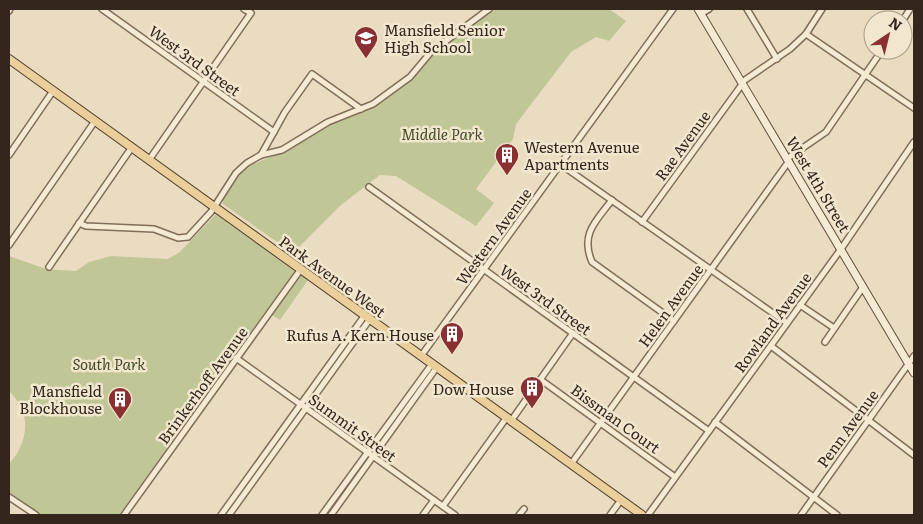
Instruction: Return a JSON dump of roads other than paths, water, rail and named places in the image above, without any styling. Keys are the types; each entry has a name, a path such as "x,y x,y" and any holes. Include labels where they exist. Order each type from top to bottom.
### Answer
{"main road":[{"name":"West 4th Street","path":"699,11 914,373"},
{"name":"Park Avenue West","path":"9,59 642,515"}],"street":[{"name":"West 3rd Street","path":"102,9 273,134"},
{"path":"149,160 251,13 244,9"},
{"path":"79,223 86,226 154,230 182,238 192,234 211,212 213,206 236,173 252,159 279,151 322,124 373,104 405,81 431,52 488,9"},
{"name":"Western Avenue","path":"421,356 673,9"},
{"path":"699,11 709,9"},
{"path":"747,9 777,59"},
{"name":"Rae Avenue","path":"642,222 742,83 777,59 806,34 822,9"},
{"path":"806,34 914,108"},
{"name":"Helen Avenue","path":"571,464 788,160 826,132 876,60"},
{"path":"261,155 285,112 312,74 361,109"},
{"path":"9,155 53,91"},
{"path":"9,245 96,121"},
{"path":"273,134 270,145 279,151"},
{"name":"Rowland Avenue","path":"648,515 841,248 914,142"},
{"path":"48,267 132,147"},
{"path":"560,164 787,323"},
{"name":"West 3rd Street","path":"369,187 709,431"},
{"path":"612,200 588,235 592,262 674,321"},
{"name":"Brinkerhoff Avenue","path":"124,515 301,269"},
{"path":"825,342 863,287"},
{"path":"800,305 834,328"},
{"path":"229,515 368,317"},
{"path":"443,506 541,380 573,333"},
{"path":"770,346 914,455"},
{"name":"Penn Avenue","path":"801,515 914,356"},
{"name":"Summit Street","path":"236,358 456,515"},
{"path":"322,515 434,366"},
{"path":"331,515 374,456 434,366"},
{"name":"Bissman Court","path":"541,380 675,477"},
{"path":"221,515 304,406"},
{"path":"715,422 837,515"},
{"path":"9,496 36,515"},
{"path":"422,515 434,500"},
{"path":"610,515 621,500"},
{"path":"519,515 524,509"}],"place":[{"name":"Mansfield Senior High School","path":"366,59"},
{"name":"Western Avenue Apartments","path":"507,176"},
{"name":"Rufus A. Kern House","path":"452,355"},
{"name":"Dow House","path":"532,409"},
{"name":"Mansfield Blockhouse","path":"120,420"}],"park label":[{"name":"Middle Park","path":"442,133"},
{"name":"South Park","path":"109,363"}]}
